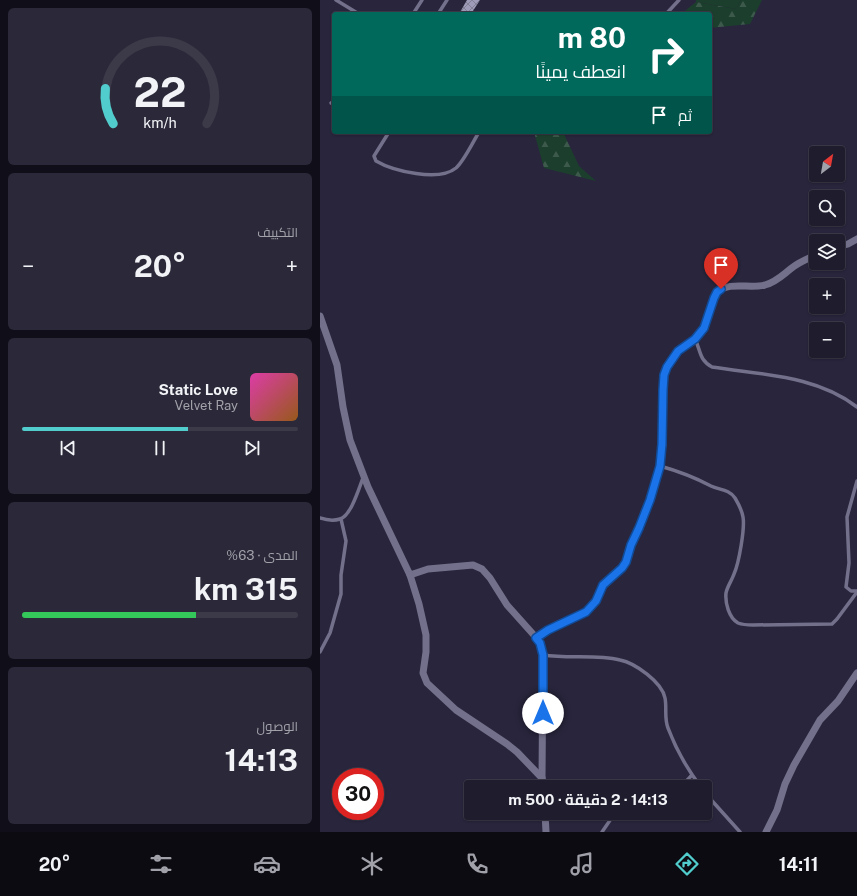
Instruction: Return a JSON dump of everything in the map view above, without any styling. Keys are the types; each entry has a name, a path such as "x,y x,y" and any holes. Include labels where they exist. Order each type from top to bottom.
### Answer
{"street":[{"path":"845,245 857,238"},
{"path":"536,638 548,630 586,612 596,601 603,585 622,568 626,562 631,545 644,519 660,466 664,375 667,367 678,351 695,339 704,328 717,292 728,287 764,285 778,280 796,265 809,259"},
{"path":"320,316 337,365 343,407 350,440 364,476 410,574 419,604 426,635 426,652 423,673 427,683 456,710 517,752 542,778"},
{"path":"410,574 428,569 473,565 482,569 490,578 507,605 540,643 543,655 542,778"},
{"path":"766,832 777,810 787,780 803,750 823,716 838,701 857,672"},
{"path":"545,820 546,832"}],"lane":[{"path":"336,0 356,12"},
{"path":"414,12 422,0"},
{"path":"439,12 447,0"},
{"path":"668,12 679,0"},
{"path":"388,134 374,156 376,161 402,171 432,174 447,173 455,169 478,134"},
{"path":"695,339 705,364 712,367 785,377 808,382 833,393 857,407"},
{"path":"660,466 694,477 729,492 739,505 743,517 743,525 737,566 726,592 726,599 727,606 736,622 744,625 832,624 837,619 857,592 849,590 846,587 849,563 847,517 857,481"},
{"path":"320,518 334,520 341,519 350,509 364,476"},
{"path":"320,652 330,633 333,618 340,601 341,575 346,541 341,519"},
{"path":"543,655 558,657 608,658 632,664 643,671 660,688 665,697 665,718 668,727 679,752 695,780"},
{"path":"687,780 692,775"},
{"path":"712,801 740,832"},
{"path":"602,832 610,820"}],"green space":[{"path":"696,0 741,0 736,9 696,2"},
{"path":"741,0 762,0 750,24 712,28 712,12 684,12 696,2 736,9"},
{"path":"535,134 564,134 579,166 596,181 544,168"}],"building":[{"path":"467,0 480,0 472,12 460,12"}],"route":[{"path":"543,713 543,655 540,643 536,638 548,630 586,612 596,601 603,585 622,568 626,562 631,545 644,519 660,466 664,375 670,360 678,351 695,339 704,328 714,298 717,292 721,289"}]}
